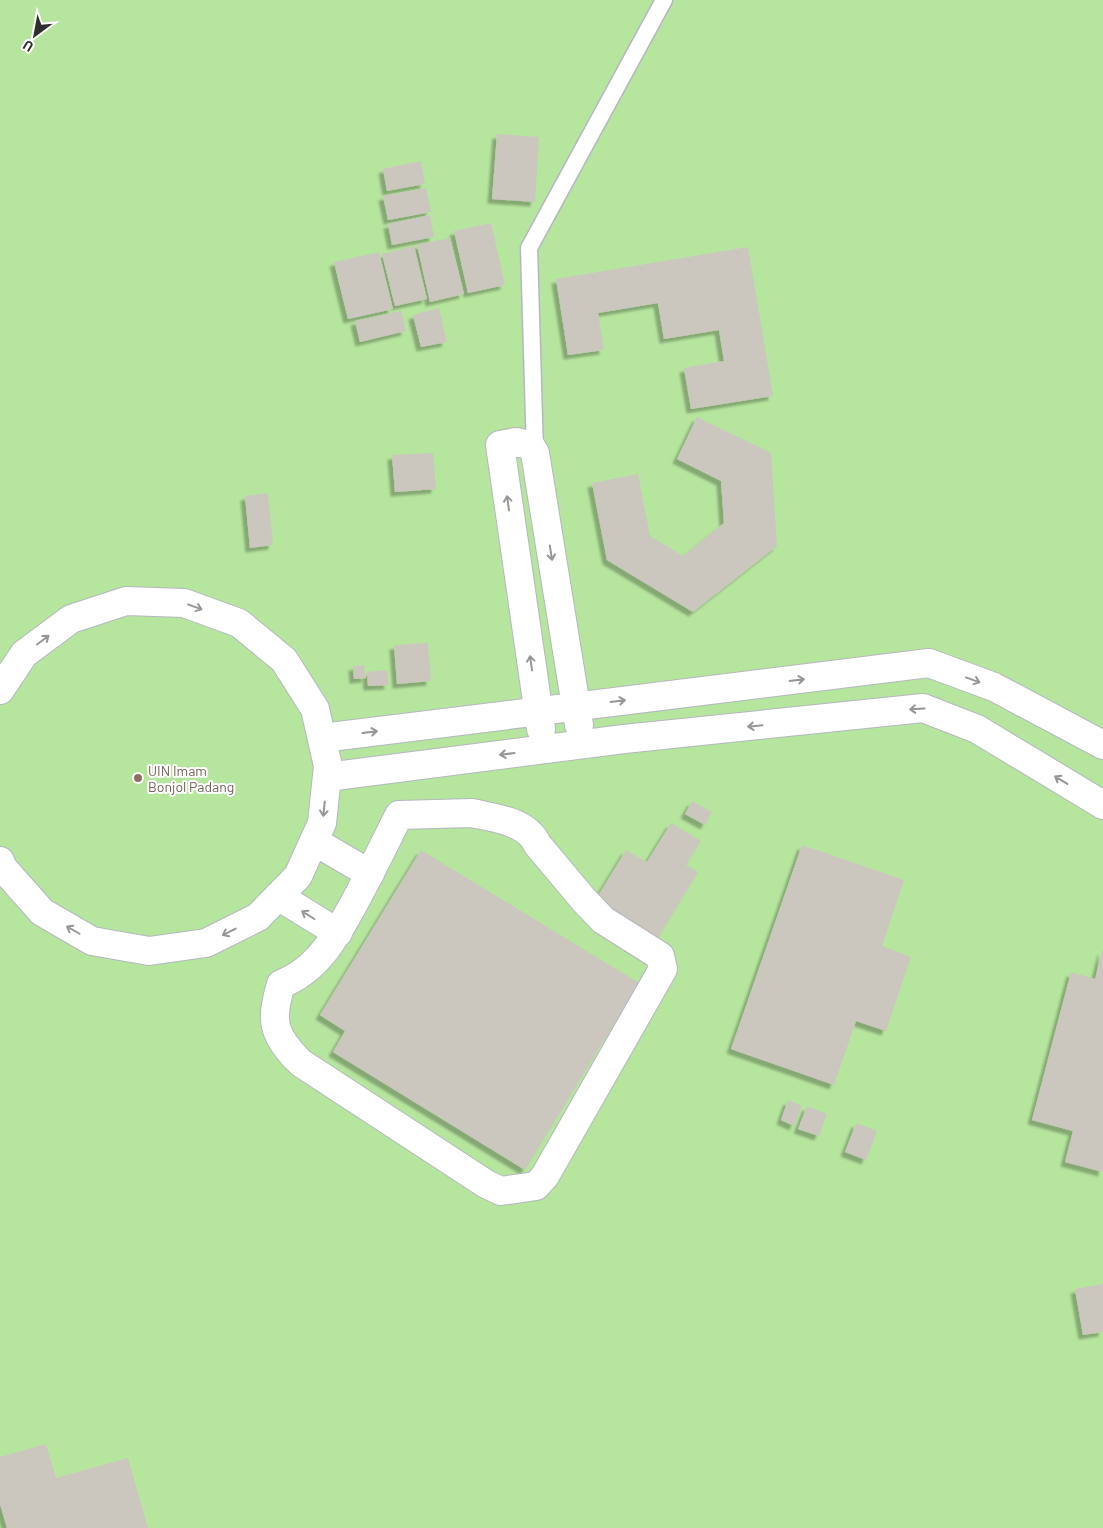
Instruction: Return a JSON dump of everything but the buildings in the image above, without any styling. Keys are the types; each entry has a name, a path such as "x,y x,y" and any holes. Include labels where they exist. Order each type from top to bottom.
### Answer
{"street":[{"path":"544,750 500,445 516,442 530,445 535,454 582,745"},
{"path":"0,861 3,868 42,912 92,941 149,951 206,943 258,917 298,876 322,823 328,766 315,709 284,660 239,623 184,603 126,602 71,619 24,654 4,674"},
{"path":"322,738 929,663 994,687 1103,745"},
{"path":"327,777 582,745 924,708 977,729 1103,805"},
{"path":"472,813 500,819 525,829 534,836 543,851 603,920 660,956 663,969 545,1176 536,1186 501,1191 486,1184 300,1063 288,1050 275,1022 281,984 299,975 315,962 338,933 370,874 399,815 472,813"},
{"path":"314,841 370,874"},
{"path":"278,896 338,933"}],"lane":[{"path":"535,454 529,248 664,0"}],"green space":[{"path":"0,0 1103,0 1103,1528 0,1528"}],"place":[{"name":"UIN Imam Bonjol Padang","path":"138,778"}]}
